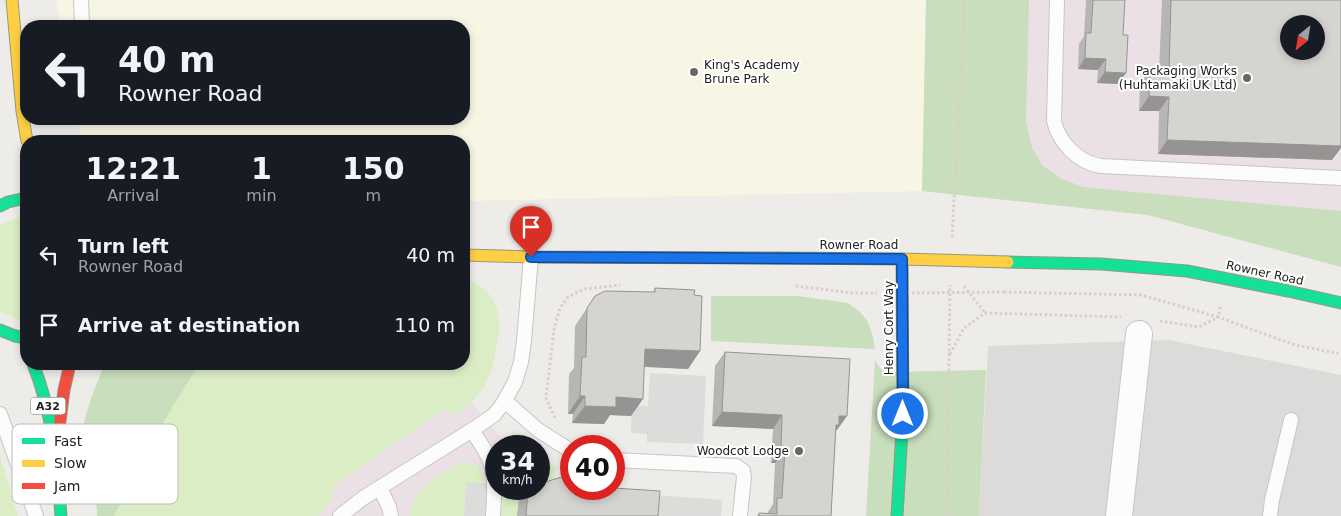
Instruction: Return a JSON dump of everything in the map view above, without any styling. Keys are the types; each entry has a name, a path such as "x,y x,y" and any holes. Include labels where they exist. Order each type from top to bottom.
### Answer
{"main road":[{"path":"12,0 20,89"},
{"path":"0,206 20,198"},
{"name":"Rowner Road","path":"470,255 902,259 1101,264 1187,271 1341,303"},
{"name":"Henry Cort Way","path":"897,516 903,414 898,293 902,259"},
{"path":"0,330 20,339"},
{"name":"A32","path":"35,370 46,398 51,424"},
{"name":"A32","path":"59,424 69,370"}],"street":[{"path":"1119,516 1142,324"}],"lane":[{"path":"81,0 82,20"},
{"path":"1057,0 1054,121 1058,133 1065,143 1083,160 1093,165 1101,166 1341,178"},
{"path":"340,516 362,498 472,430 494,414 505,401 520,369 531,257"},
{"path":"505,401 544,434 560,444"},
{"path":"0,414 12,448"},
{"path":"1270,516 1291,420"},
{"path":"472,430 485,451 492,468 494,484 493,516"},
{"path":"625,461 736,466 743,471 744,476 740,516"},
{"path":"380,488 391,516"},
{"path":"32,504 36,516"}],"path":[{"path":"952,238 965,0"},
{"path":"947,516 950,277"},
{"path":"962,283 985,314"},
{"path":"544,434 556,420 546,398 554,329 560,308 568,297 584,289 627,284"},
{"path":"795,286 852,293 885,293"},
{"path":"898,293 1004,292 1141,295 1218,317 1295,346 1341,354"},
{"path":"949,355 964,328 985,314 1199,326 1218,317"}],"shaded area":[{"name":"King's Academy Brune Park","path":"56,0 926,0 922,191 470,201 470,135 81,135 78,125 470,125 470,20 59,20"},
{"path":"933,0 1341,0 1341,264 1297,255 1148,215 922,191"},
{"path":"1169,340 1341,375 1341,516 979,516 988,346"},
{"path":"650,373 706,376 703,444 647,442 647,434 631,433 632,405 648,406"},
{"path":"472,403 499,435 485,435 485,500 502,500 501,516 318,516 332,500 335,486 442,410 465,409"},
{"path":"466,482 485,483 485,500 494,500 493,516 464,516"},
{"path":"656,495 722,500 721,516 654,516"}],"green space":[{"path":"926,0 1029,0 1026,121 1032,148 1042,165 1060,178 1083,187 1341,211 1341,267 1148,215 922,191"},
{"path":"19,217 20,319 0,311 0,225"},
{"path":"470,282 484,289 493,299 496,306 499,323 498,338 489,376 479,394 455,415 442,410 335,486 332,500 318,516 106,516 113,504 178,504 178,424 159,424 191,370 470,370"},
{"path":"711,296 798,296 848,303 860,312 868,322 875,349 711,341"},
{"path":"875,361 880,368 888,372 986,370 979,516 866,516"},
{"path":"103,370 196,370 163,424 84,424"},
{"path":"520,433 523,435 511,435"},
{"path":"0,456 12,496 12,504 14,504 18,516 0,516"},
{"path":"458,463 474,464 480,468 485,484 466,482 464,516 410,516 412,506 421,490"},
{"path":"550,463 556,468 553,516 501,516 502,500 550,500"},
{"path":"96,504 120,504 114,516 97,516"}],"building":[{"path":"1093,0 1125,0 1123,35 1128,35 1126,73 1105,72 1106,59 1085,58 1086,33 1091,33"},
{"name":"Packaging Works (Huhtamaki UK Ltd)","path":"1171,0 1341,0 1341,146 1167,140 1169,97 1149,96 1150,70 1169,71"},
{"path":"655,288 695,290 694,295 702,296 700,351 645,349 643,399 616,397 616,407 585,406 585,396 580,396 582,357 586,357 587,308 595,296 605,291 655,292"},
{"name":"Woodcot Lodge","path":"725,352 850,359 847,416 839,416 839,425 836,425 831,516 759,516 759,513 777,514 777,498 782,498 785,449 781,449 782,415 722,412"},
{"path":"560,477 560,500 625,500 625,489 660,491 658,516 526,516 527,500 550,500 550,481"}],"traffic: fast":[{"path":"0,206 20,199"},
{"path":"776,258 902,259 903,413 897,516"},
{"path":"1008,262 1101,264 1187,271 1341,303"},
{"path":"0,330 20,337"},
{"path":"35,370 51,424"},
{"path":"60,504 61,516"}],"traffic: slow":[{"path":"12,0 20,89"},
{"path":"24,125 26,135"},
{"path":"470,255 776,258"},
{"path":"902,259 1008,262"}],"traffic: jam":[{"path":"60,424 69,370"}],"place":[{"name":"King's Academy Brune Park","path":"694,72"},
{"name":"Packaging Works (Huhtamaki UK Ltd)","path":"1247,78"},
{"name":"Woodcot Lodge","path":"799,451"}],"route":[{"path":"531,257 902,259 903,414"}]}
